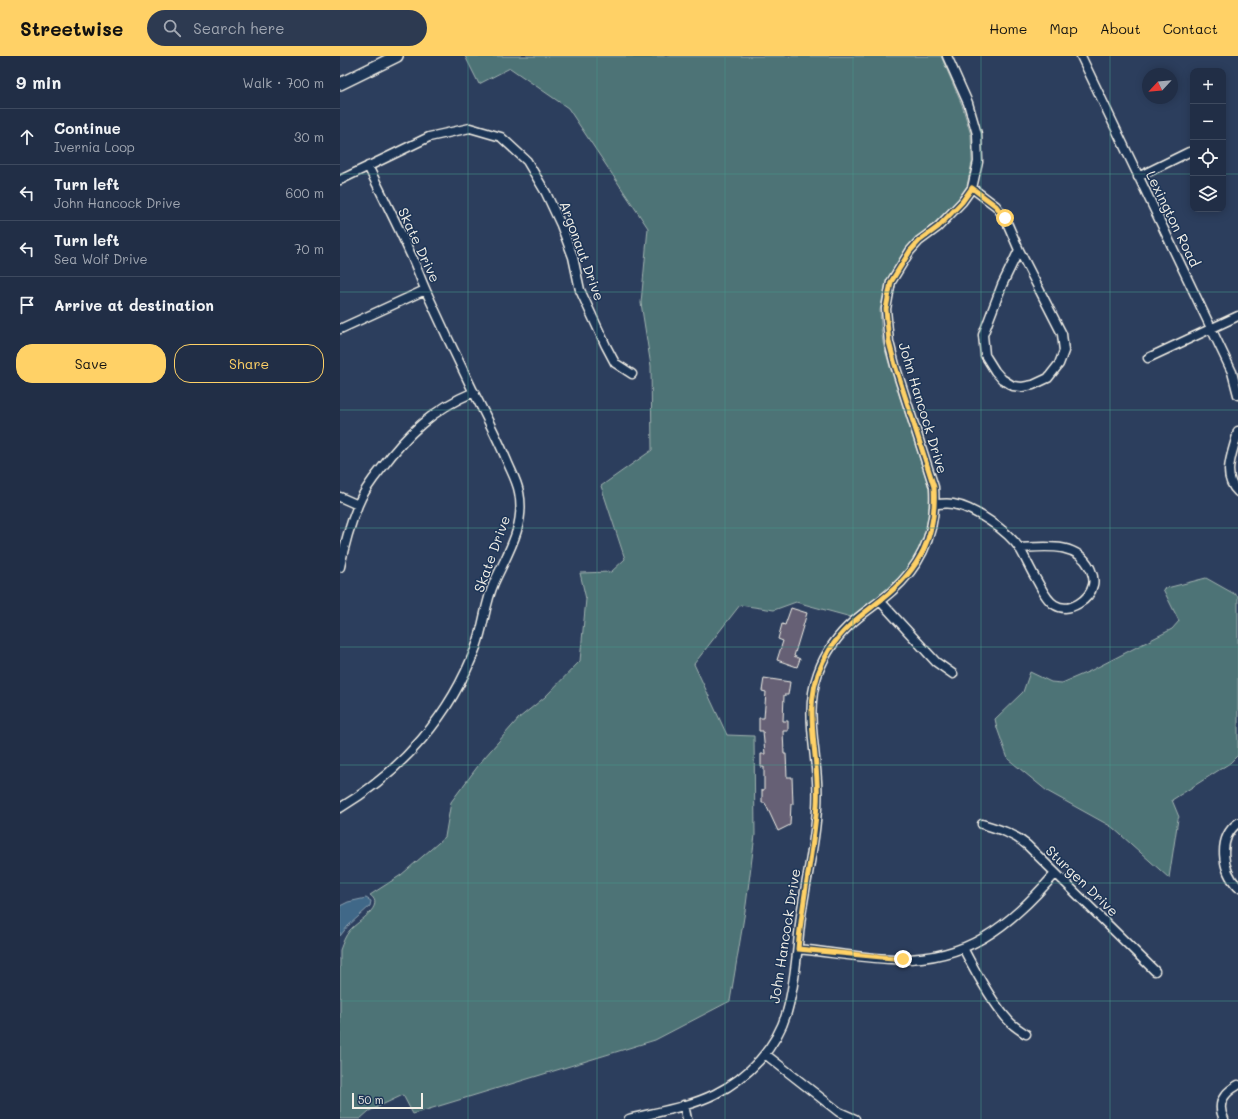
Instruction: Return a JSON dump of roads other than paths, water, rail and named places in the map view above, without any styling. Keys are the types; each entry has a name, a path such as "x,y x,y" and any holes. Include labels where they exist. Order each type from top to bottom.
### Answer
{"main road":[{"path":"340,84 396,56"}],"street":[{"name":"John Hancock Drive","path":"629,1119 684,1105 728,1087 759,1062 775,1040 787,1010 796,968 801,918 814,831 817,804 817,782 811,724 814,688 818,672 829,650 838,638 851,624 894,589 907,576 925,549 930,534 934,519 934,487 895,365 889,342 886,309 891,282 910,251 919,241 938,227 972,188 978,162 977,134 968,103 947,56"},
{"name":"Lexington Road","path":"1081,56 1232,372 1238,395"},
{"name":"Argonaut Drive","path":"340,180 440,134 470,128 501,137 527,161 546,193 561,225 573,257 580,290 606,346 615,363 632,374"},
{"path":"1138,177 1189,152"},
{"name":"Skate Drive","path":"340,808 392,770 420,742 447,705 462,679 476,649 494,584 514,540 520,516 519,492 494,431 425,290 410,252 368,166"},
{"path":"972,188 996,206 1005,218 1019,250 1062,334 1064,351 1059,364 1048,378 1033,386 1022,387 1014,386 1002,379 995,371 985,355 982,336 1002,285 1019,250"},
{"path":"340,329 425,290"},
{"path":"1148,358 1238,316"},
{"path":"340,567 344,546 358,505 376,475 406,437 444,406 474,392"},
{"path":"1238,431 1228,475 1231,483 1238,492"},
{"path":"340,496 358,505"},
{"path":"935,504 954,504 968,509 999,527 1019,548 1048,599 1056,606 1074,606 1087,596 1093,585 1093,576 1087,562 1075,552 1062,547 1019,548"},
{"path":"880,601 936,662 953,674"},
{"path":"1238,823 1232,827 1224,847 1225,861 1229,874 1238,887"},
{"name":"Sturgen Drive","path":"982,824 1005,831 1017,837 1117,932 1155,971"},
{"path":"798,949 903,959 926,958 963,948 997,930 1014,916 1055,874"},
{"path":"963,948 974,970 1000,1010 1009,1021 1026,1034"},
{"path":"765,1054 839,1112 855,1119"},
{"path":"1224,1119 1221,1113 1222,1100 1228,1091 1238,1085"},
{"path":"684,1105 687,1119"}],"water":[{"path":"366,898 371,901 370,906 348,926 340,936 340,906 348,902"}]}
